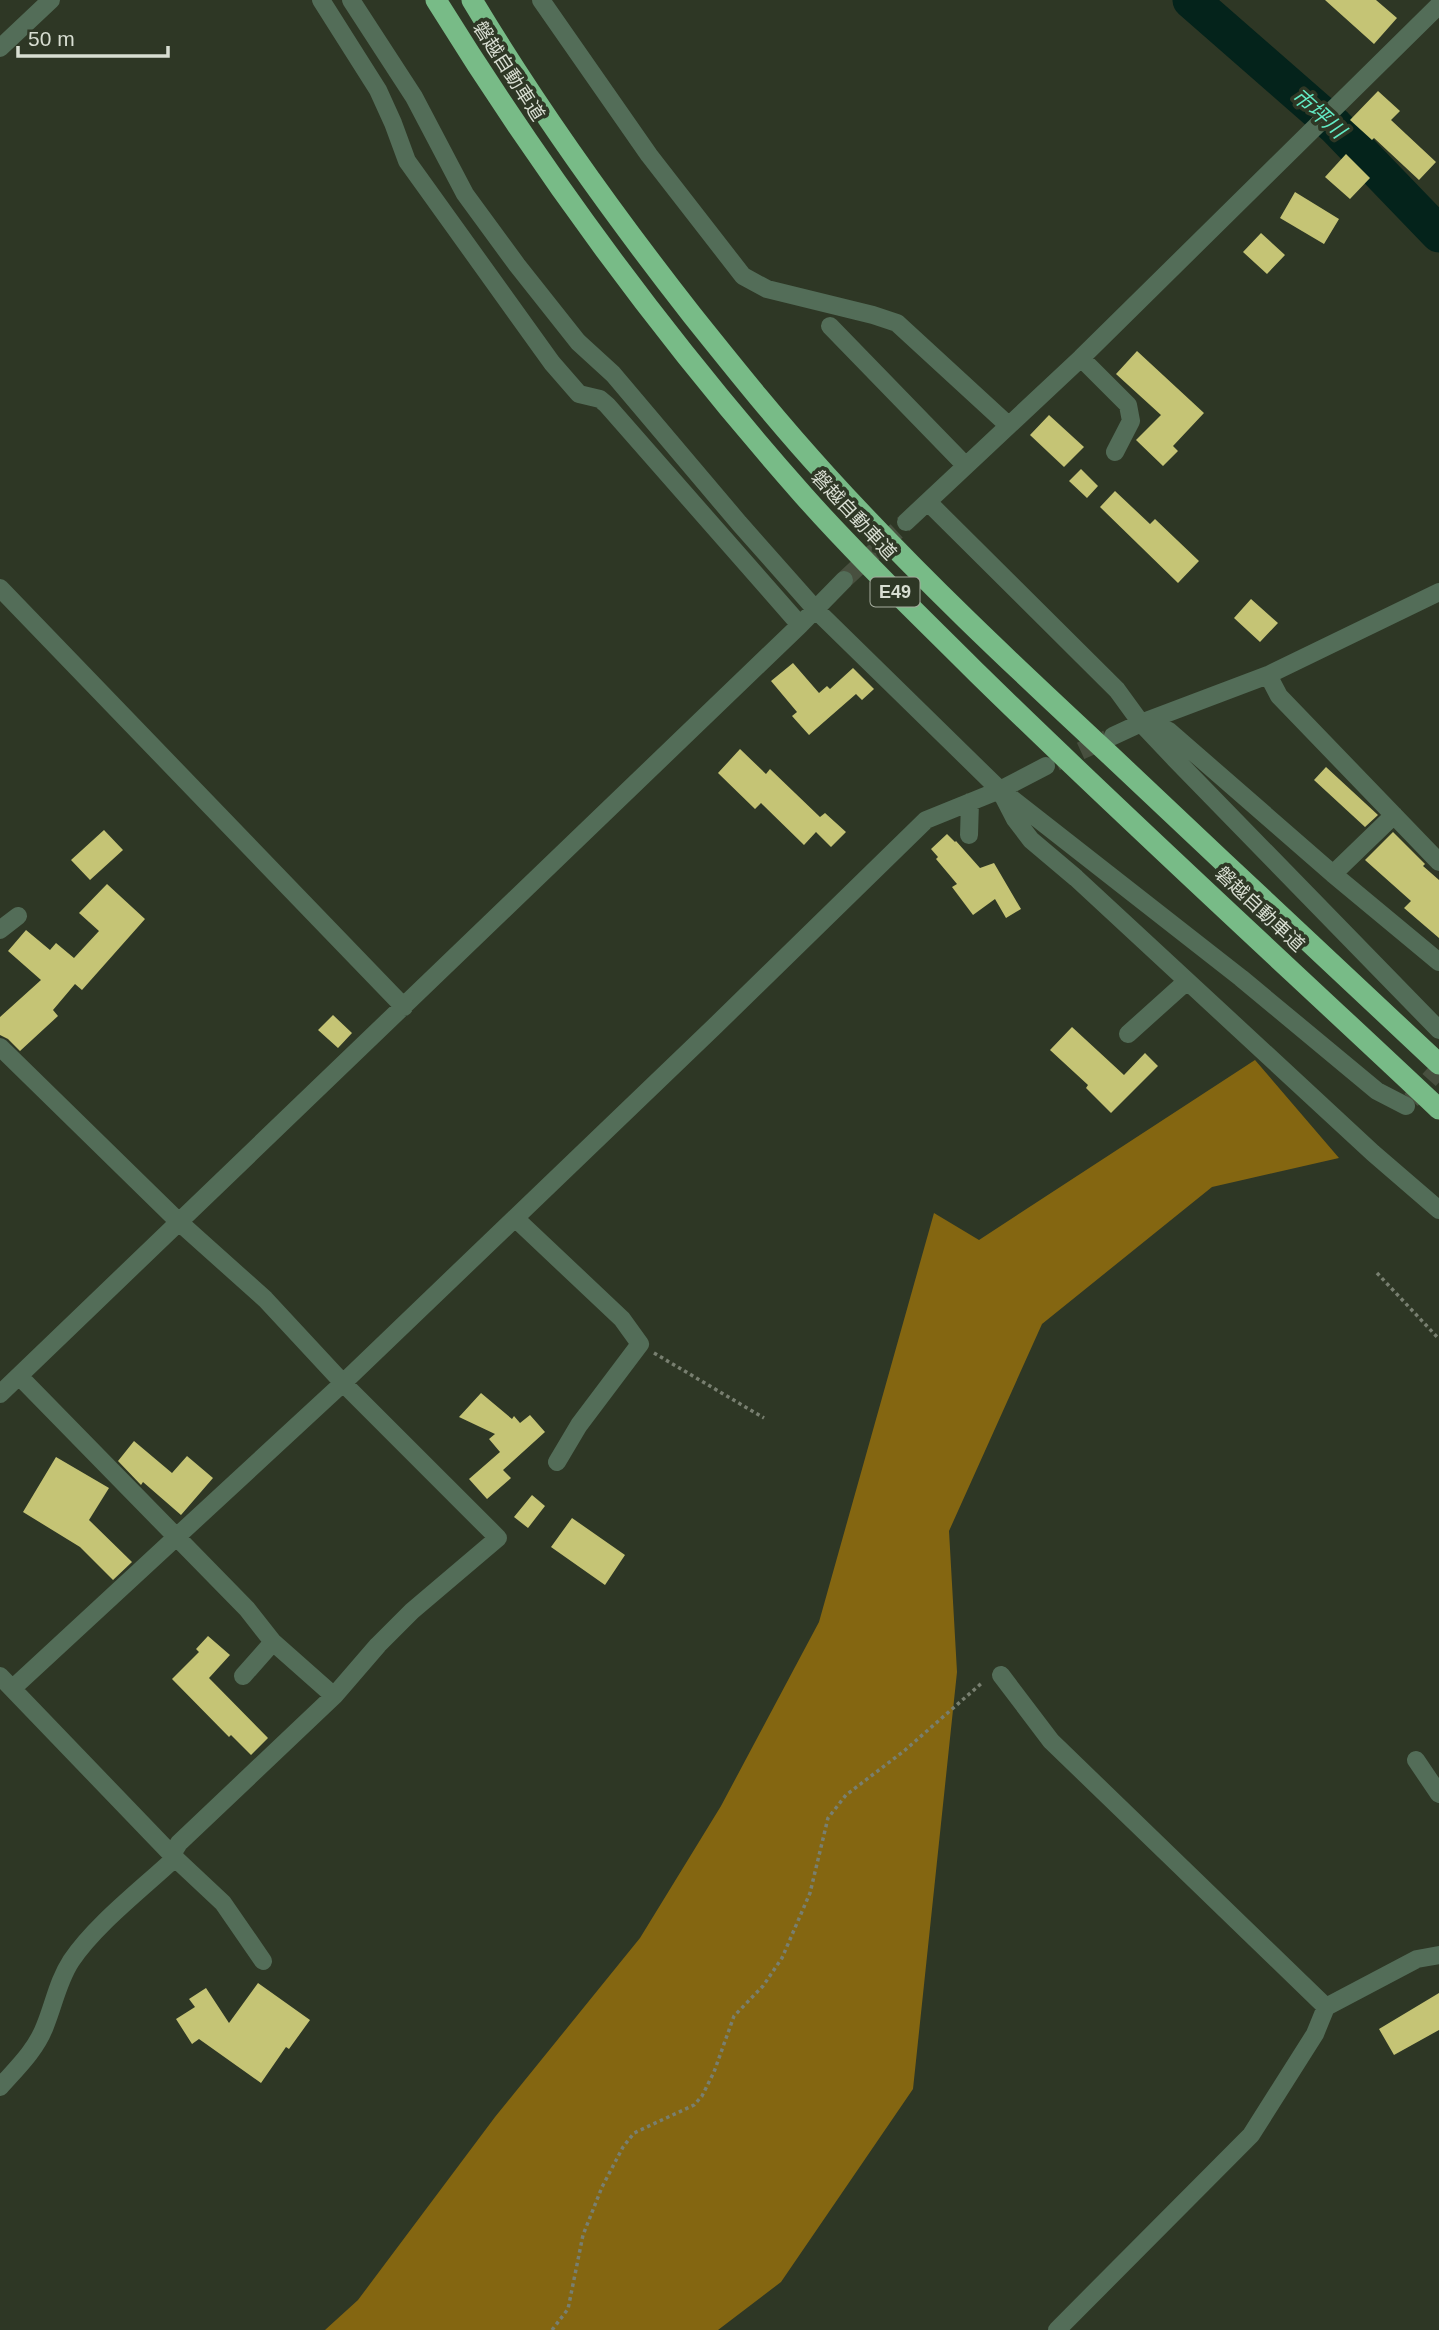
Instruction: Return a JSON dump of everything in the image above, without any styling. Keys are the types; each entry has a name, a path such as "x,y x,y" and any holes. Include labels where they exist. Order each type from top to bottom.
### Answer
{"highway":[{"name":"磐越自動車道","path":"436,0 532,148 621,273 712,388 807,499 896,592 1038,732 1439,1109"},
{"name":"磐越自動車道","path":"472,0 564,144 645,255 735,369 826,475 920,573 1061,709 1439,1065"}],"street":[{"path":"0,48 51,0"},
{"path":"321,0 378,90 407,160 552,363 579,394 600,399 607,405 800,625"},
{"path":"351,0 414,97 465,194 517,265 578,342 613,374 816,610 1000,790 1241,978 1377,1091 1406,1106"},
{"path":"541,0 649,155 743,276 767,289 897,323 1008,425"},
{"path":"906,522 1081,358 1439,5"},
{"path":"830,326 965,465"},
{"path":"1081,358 1128,405 1131,421 1115,452"},
{"path":"928,502 1117,690 1142,723 1439,1030"},
{"path":"0,1394 816,610 844,580"},
{"path":"0,588 404,1007"},
{"path":"1113,736 1268,675 1439,592"},
{"path":"1268,675 1279,696 1439,862"},
{"path":"1142,723 1157,725 1169,732 1439,962"},
{"path":"262,1961 223,1903 175,1858 6,1682 177,1537 343,1382 926,820 1000,790 1046,766"},
{"path":"1000,790 1014,819 1031,840 1076,878 1373,1153 1439,1210"},
{"path":"969,835 970,802"},
{"path":"1333,874 1394,815"},
{"path":"0,930 18,916"},
{"path":"1128,1034 1186,981"},
{"path":"0,1047 179,1223 265,1299 498,1538 412,1611 334,1696 179,1843 174,1851 175,1858"},
{"path":"515,1218 622,1319 640,1344 579,1425 557,1462"},
{"path":"19,1376 247,1609 273,1642 334,1696"},
{"path":"243,1676 273,1642"},
{"path":"1001,1675 1051,1741 1326,2007"},
{"path":"1416,1760 1439,1794"},
{"path":"0,2087 35,2047 46,2026 56,1991 69,1964 84,1943 175,1858"},
{"path":"1057,2330 1251,2135 1315,2034 1326,2007 1417,1959 1439,1955"}],"path":[{"path":"1377,1273 1439,1339"},
{"path":"640,1344 764,1418"},
{"path":"552,2330 568,2309 583,2235 602,2187 623,2147 634,2133 694,2105 702,2096 734,2016 764,1986 782,1958 810,1894 828,1818 846,1795 904,1751 987,1679 1001,1675"}],"shaded area":[{"path":"1255,1060 1339,1158 1212,1187 1042,1324 949,1531 957,1672 913,2089 781,2282 718,2330 325,2330 358,2300 495,2117 640,1938 721,1806 819,1622 934,1213 979,1240"}],"building":[{"path":"1325,0 1376,0 1397,18 1374,44"},
{"path":"1378,91 1400,111 1391,120 1436,162 1419,180 1374,138 1372,140 1350,120"},
{"path":"1346,154 1370,178 1350,199 1325,177"},
{"path":"1295,192 1339,219 1324,244 1280,218"},
{"path":"1261,233 1285,255 1267,274 1243,252"},
{"path":"1137,351 1204,413 1173,446 1178,451 1163,466 1136,440 1161,415 1116,374"},
{"path":"1049,415 1084,447 1064,467 1030,435"},
{"path":"1081,469 1098,486 1087,498 1069,481"},
{"path":"1115,491 1150,524 1155,519 1199,561 1178,583 1100,507"},
{"path":"1251,599 1278,623 1260,642 1234,618"},
{"path":"793,663 819,693 827,686 830,689 853,668 874,689 862,700 856,694 809,735 792,716 797,712 771,681"},
{"path":"740,749 766,774 770,769 820,817 825,813 846,832 831,847 816,832 804,845 761,803 755,809 718,773"},
{"path":"1326,767 1378,815 1365,827 1314,780"},
{"path":"104,830 123,850 90,880 71,860"},
{"path":"1393,832 1439,880 1439,938 1404,908 1411,901 1365,860"},
{"path":"947,834 980,868 994,863 1021,909 1006,918 995,899 973,915 952,887 957,884 931,849"},
{"path":"107,884 145,919 82,990 75,984 53,1010 58,1016 20,1051 0,1035 0,1017 41,980 8,951 26,930 50,950 56,943 74,958 99,931 79,913"},
{"path":"333,1015 352,1033 338,1048 318,1030"},
{"path":"1072,1027 1124,1075 1145,1053 1158,1066 1111,1113 1086,1088 1088,1085 1050,1050"},
{"path":"481,1393 520,1423 530,1415 545,1432 503,1470 511,1478 487,1499 469,1479 500,1452 489,1439 495,1434 459,1417"},
{"path":"134,1441 172,1473 187,1456 213,1478 181,1515 143,1482 141,1485 118,1461"},
{"path":"56,1457 109,1488 89,1520 132,1562 113,1580 80,1547 23,1512"},
{"path":"532,1495 545,1506 528,1528 514,1517"},
{"path":"572,1518 625,1555 605,1585 551,1547"},
{"path":"208,1636 230,1655 209,1678 268,1738 251,1755 231,1735 229,1737 172,1679 199,1652 196,1649"},
{"path":"258,1983 310,2020 289,2049 286,2047 261,2083 199,2039 192,2044 176,2019 195,2007 189,1999 206,1988 229,2023"},
{"path":"1439,1993 1439,2030 1394,2055 1379,2029"}],"waterway":[{"name":"市坪川","path":"1191,0 1335,126 1439,234"}],"tunnel":[{"path":"844,580 906,522"},
{"path":"1056,762 1107,739"},
{"path":"1411,1100 1439,1069"}]}
